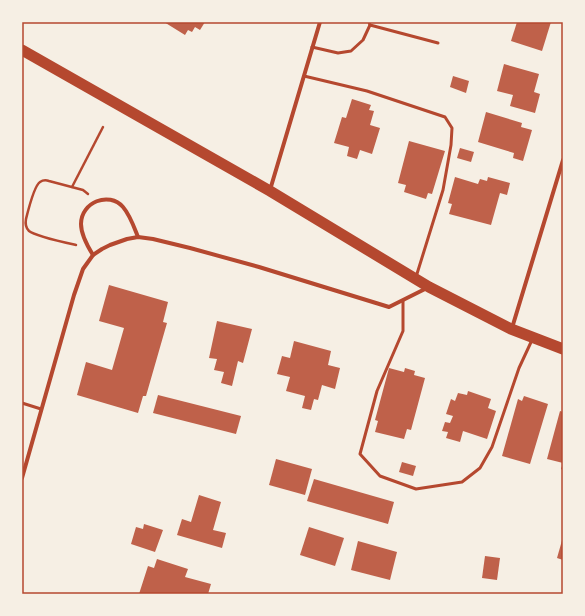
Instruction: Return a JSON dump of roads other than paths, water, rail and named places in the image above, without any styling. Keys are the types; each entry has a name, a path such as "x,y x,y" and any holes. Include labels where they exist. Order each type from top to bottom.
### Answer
{"highway":[{"path":"22,50 270,191 429,287 511,329 563,349"}],"street":[{"path":"270,191 320,22"},
{"path":"511,329 563,160"},
{"path":"92,255 81,227 81,220 88,206 96,201 104,199 112,200 123,206 138,237"},
{"path":"22,478 74,295 83,269 92,255 102,248 127,239 138,237 153,239 258,267 389,307 429,287"}],"lane":[{"path":"312,47 338,53 351,51 363,40 370,23 438,43"},
{"path":"304,76 367,91 445,117 452,128 452,145 443,190 415,278"},
{"path":"403,301 403,331 377,391 360,454 380,476 416,489 462,482 480,468 492,447 519,368 533,338"},
{"path":"22,403 41,409"}]}
